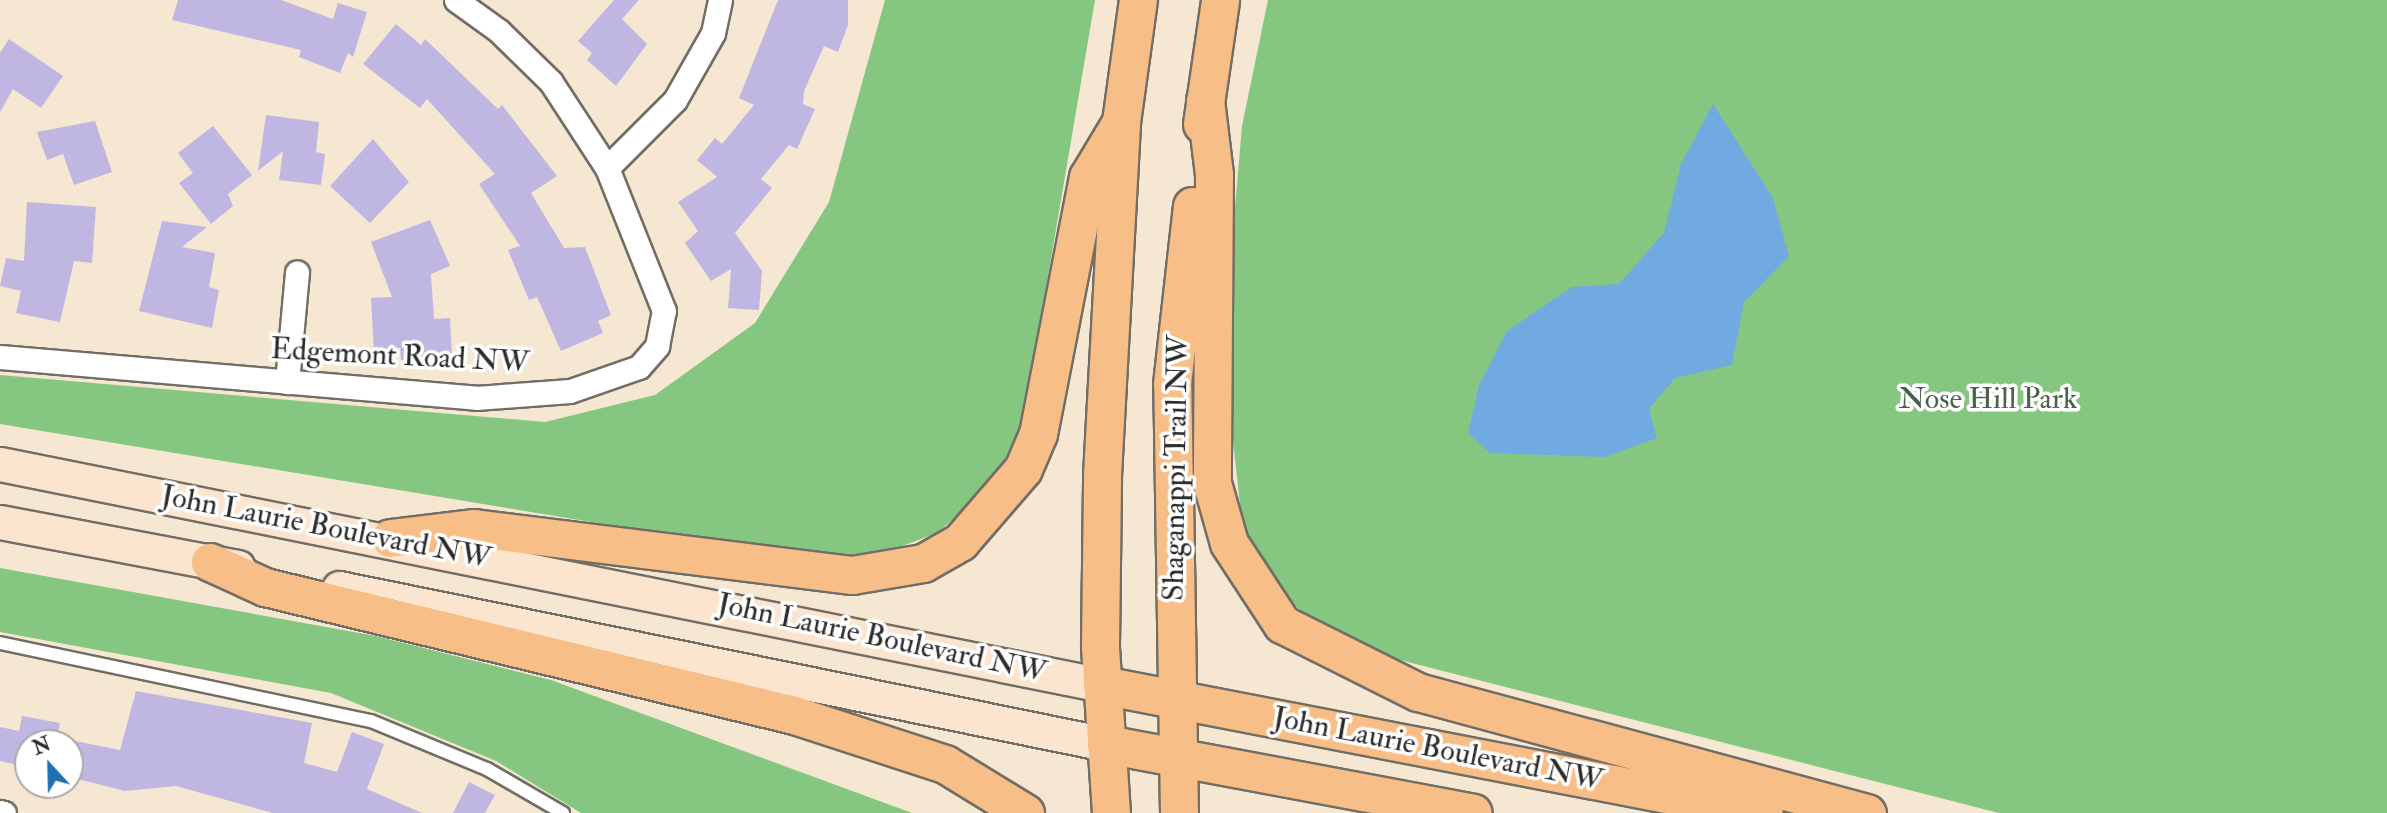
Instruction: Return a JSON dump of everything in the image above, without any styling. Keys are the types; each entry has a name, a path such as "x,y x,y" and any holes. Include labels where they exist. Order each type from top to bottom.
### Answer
{"main road":[{"path":"1111,813 1102,684 1102,475 1121,122 1138,0"},
{"name":"Shaganappi Trail NW","path":"1179,813 1174,755 1172,384 1205,100 1220,0"},
{"path":"1205,100 1214,174 1212,483 1228,543 1282,624 1418,692 1867,813"},
{"path":"390,538 474,528 852,575 923,563 981,522 1023,469 1038,434 1088,177 1121,122"},
{"name":"John Laurie Boulevard NW","path":"0,464 390,538 1174,699 1764,813"},
{"name":"John Laurie Boulevard NW","path":"0,522 210,562 1105,744 1473,813"},
{"path":"210,562 265,587 794,715 944,764 1025,813"}],"street":[{"name":"Edgemont Road NW","path":"0,357 510,399 569,391 639,366 657,346 664,312 607,168 551,82 499,31 456,0"},
{"path":"607,168 675,100 713,33 720,0"},
{"path":"287,382 297,272"}],"lane":[{"path":"0,643 371,721 487,769 564,813"}],"green space":[{"path":"885,0 1095,0 1023,423 991,486 937,533 873,557 827,561 0,424 0,375 545,422 655,395 755,323 829,202"},
{"name":"Nose Hill Park","path":"1268,0 2387,0 2387,813 1999,813 1357,649 1313,622 1273,584 1251,547 1241,514 1223,348 1242,126"},
{"path":"0,568 376,636 551,680 912,813 581,813 496,761 331,693 0,632"}],"water":[{"path":"1713,104 1773,198 1789,256 1744,302 1732,365 1675,378 1649,409 1657,438 1605,457 1490,453 1468,433 1479,385 1507,331 1572,287 1619,284 1664,233 1681,164"}],"building":[{"path":"178,0 281,0 333,19 338,3 367,12 353,57 348,53 340,73 299,57 301,50 172,20"},
{"path":"614,0 639,0 622,19 647,44 616,86 587,60 592,53 578,41"},
{"path":"778,0 848,0 848,25 838,52 824,46 804,91 803,104 815,109 797,149 789,145 761,179 772,188 735,233 762,271 759,310 728,308 731,269 711,281 685,243 698,231 678,202 717,177 697,160 715,138 722,144 754,105 739,98"},
{"path":"396,24 421,45 425,39 498,109 502,105 557,176 531,193 564,248 585,247 611,315 598,321 603,333 561,351 537,297 529,300 508,250 520,246 479,184 495,174 427,99 420,108 363,64"},
{"path":"9,39 63,76 41,108 13,89 0,112 0,53"},
{"path":"266,115 319,122 316,152 325,154 321,185 279,180 283,151 258,171"},
{"path":"95,121 112,172 74,185 63,154 47,160 37,132"},
{"path":"213,126 252,175 228,194 233,206 211,224 179,183 193,173 178,153"},
{"path":"373,139 409,182 370,223 330,186"},
{"path":"27,202 96,207 92,263 74,261 60,322 16,313 21,291 0,286 6,258 24,261"},
{"path":"430,220 450,266 431,274 434,319 450,318 452,357 401,360 400,348 374,350 371,298 392,297 371,242"},
{"path":"162,221 207,227 182,247 215,253 209,287 219,290 212,328 139,311"},
{"path":"136,691 312,723 304,763 337,772 352,732 384,744 367,789 422,813 273,813 176,786 125,791 84,781 84,743 120,750"},
{"path":"22,716 60,723 59,729 19,729"},
{"path":"0,727 14,730 14,764 0,761"},
{"path":"469,782 495,795 485,813 453,813"}]}
